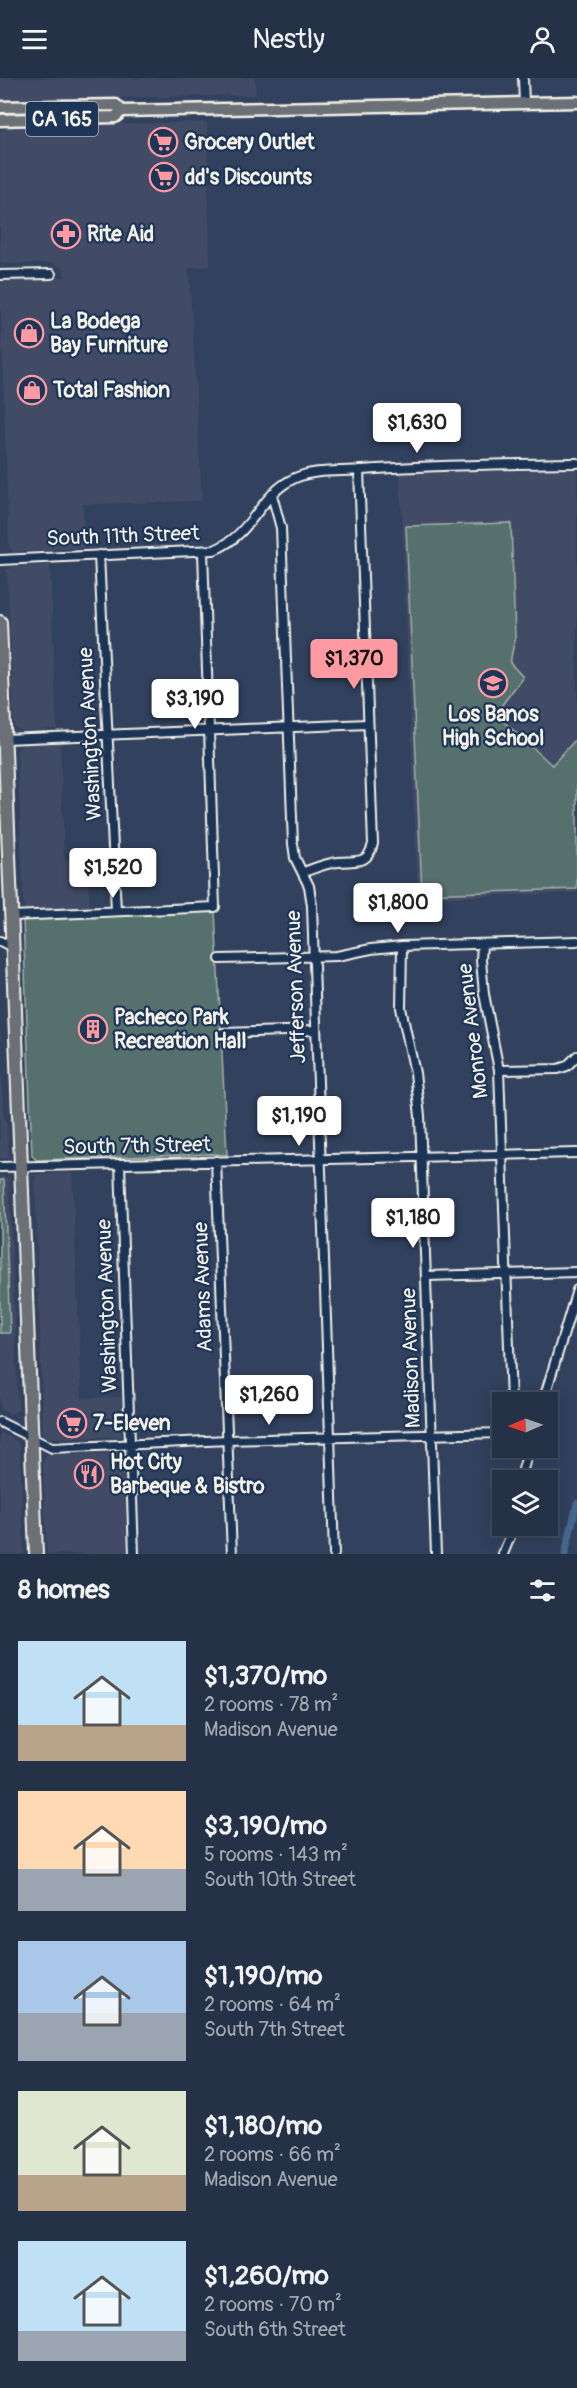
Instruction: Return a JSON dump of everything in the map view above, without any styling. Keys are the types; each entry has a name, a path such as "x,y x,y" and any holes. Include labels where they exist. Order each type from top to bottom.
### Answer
{"highway":[{"path":"0,622 36,1554"}],"main road":[{"name":"CA 165","path":"0,120 115,117 122,111 577,102"},
{"name":"CA 165","path":"0,107 116,105 122,111"}],"street":[{"path":"523,78 524,104"},
{"path":"0,275 51,274"},
{"name":"South 11th Street","path":"0,560 203,552 225,546 237,538 272,495 292,479 303,475 409,467 577,463"},
{"path":"304,872 337,862 365,860 373,844 359,470"},
{"name":"Jefferson Avenue","path":"272,495 281,528 293,844 295,858 304,872 312,906 334,1554"},
{"path":"12,916 215,907 203,552"},
{"name":"Washington Avenue","path":"99,555 116,911"},
{"path":"5,739 368,724"},
{"path":"0,941 14,948"},
{"path":"220,959 314,957 402,946 577,941"},
{"name":"Monroe Avenue","path":"482,944 484,994 499,1070 511,1392"},
{"name":"Madison Avenue","path":"402,946 401,1008 418,1098 427,1276 436,1554"},
{"path":"223,1033 316,1030"},
{"path":"499,1070 558,1069 567,1066 577,1056"},
{"name":"South 7th Street","path":"0,1167 577,1153"},
{"name":"Adams Avenue","path":"216,1161 232,1554"},
{"name":"Washington Avenue","path":"120,1164 134,1554"},
{"path":"427,1276 577,1272"},
{"path":"546,1392 577,1290"},
{"path":"0,1422 52,1448 228,1440 492,1433"},
{"path":"503,1554 510,1536"}],"shaded area":[{"path":"0,78 255,78 256,95 5,100 0,98"},
{"path":"207,122 210,266 189,268 202,501 83,504 84,548 14,552 9,548 0,284 4,279 65,277 64,269 52,263 4,264 0,261 0,132 7,127"},
{"name":"Los Banos High School","path":"577,470 577,893 418,898 400,473"},
{"path":"50,565 57,729 21,731 14,726 7,570 13,567"},
{"path":"60,740 64,859 86,859 90,908 24,909 17,750 24,744"},
{"path":"0,1022 3,1114 7,1124 9,1158 0,1158"},
{"path":"72,1173 82,1398 121,1397 121,1437 49,1438 43,1434 35,1175"},
{"path":"0,1176 9,1179 18,1410 10,1414 0,1409"},
{"path":"0,1432 17,1441 20,1447 24,1554 0,1554"},
{"path":"122,1453 124,1455 127,1554 47,1554 43,1461 48,1455"}],"green space":[{"name":"Los Banos High School","path":"511,523 515,637 510,663 523,677 495,714 552,765 577,738 577,889 422,894 406,526"},
{"path":"215,911 227,1155 37,1160 32,1156 23,919"},
{"path":"0,1180 4,1180 10,1333 0,1333"}],"waterway":[{"path":"565,1554 577,1503"}],"place":[{"name":"Grocery Outlet","path":"163,142"},
{"name":"dd's Discounts","path":"164,177"},
{"name":"Rite Aid","path":"66,234"},
{"name":"La Bodega Bay Furniture","path":"29,333"},
{"name":"Total Fashion","path":"32,390"},
{"name":"Los Banos High School","path":"493,683"},
{"name":"Pacheco Park Recreation Hall","path":"93,1029"},
{"name":"7-Eleven","path":"72,1423"},
{"name":"Hot City Barbeque & Bistro","path":"89,1474"}]}
